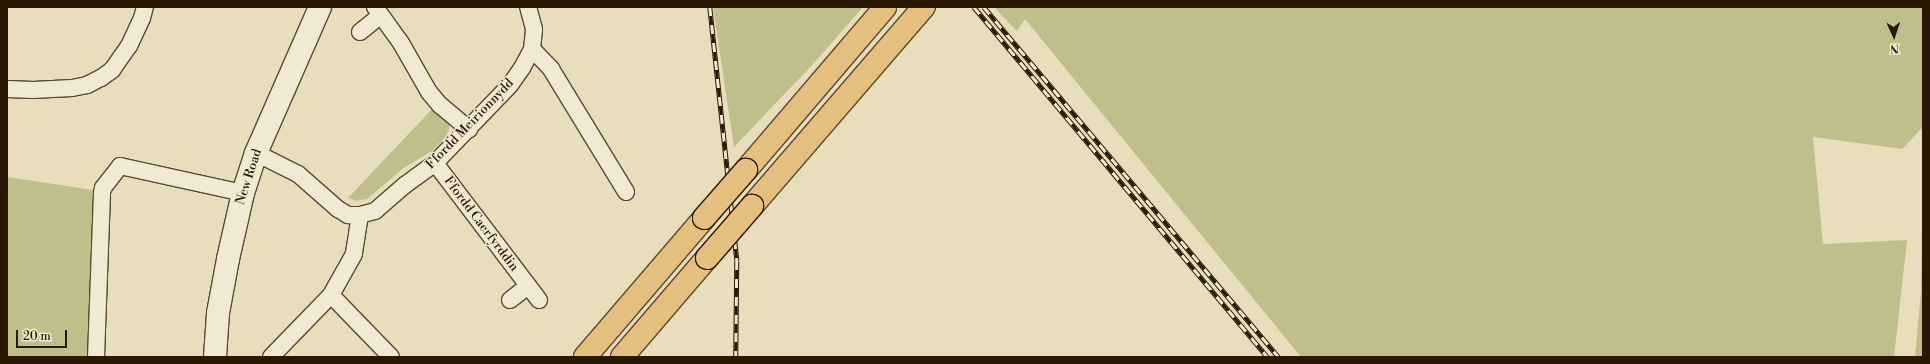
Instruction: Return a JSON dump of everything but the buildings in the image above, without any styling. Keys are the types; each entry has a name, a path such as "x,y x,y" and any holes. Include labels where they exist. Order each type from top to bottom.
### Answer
{"highway":[{"path":"585,357 885,7"},
{"path":"622,357 924,7"}],"main road":[{"name":"New Road","path":"215,357 218,313 228,259 243,193 256,153 320,7"}],"street":[{"path":"7,89 33,90 72,88 87,85 101,78 112,70 129,46 142,18 145,7"},
{"name":"Ffordd Meirionnydd","path":"360,216 375,211 404,185 435,163 510,85 522,68 532,49 534,29 528,7"},
{"path":"360,32 378,11 401,43 429,92 440,105 469,129"},
{"path":"532,49 551,69 626,192"},
{"path":"256,153 298,174 338,209 348,215 360,216 354,254 331,294 272,357"},
{"name":"Ffordd Caerfyrddin","path":"435,163 538,300"},
{"path":"96,357 102,193 103,188 120,166 243,193"},
{"path":"510,300 528,286"},
{"path":"331,294 391,357"}],"green space":[{"path":"713,7 863,7 815,62 734,147"},
{"path":"994,7 1923,7 1923,127 1902,149 1813,137 1823,244 1907,240 1894,357 1301,357 1025,19 1017,31"},
{"path":"433,108 450,122 449,130 446,136 432,151 405,167 367,199 356,201 348,198"},
{"path":"1923,160 1923,357 1915,357 1921,291"},
{"path":"7,177 100,191 93,357 7,357"}],"railway":[{"path":"710,7 737,261 736,357"},
{"path":"974,7 1268,357"},
{"path":"984,7 1279,357"}]}
